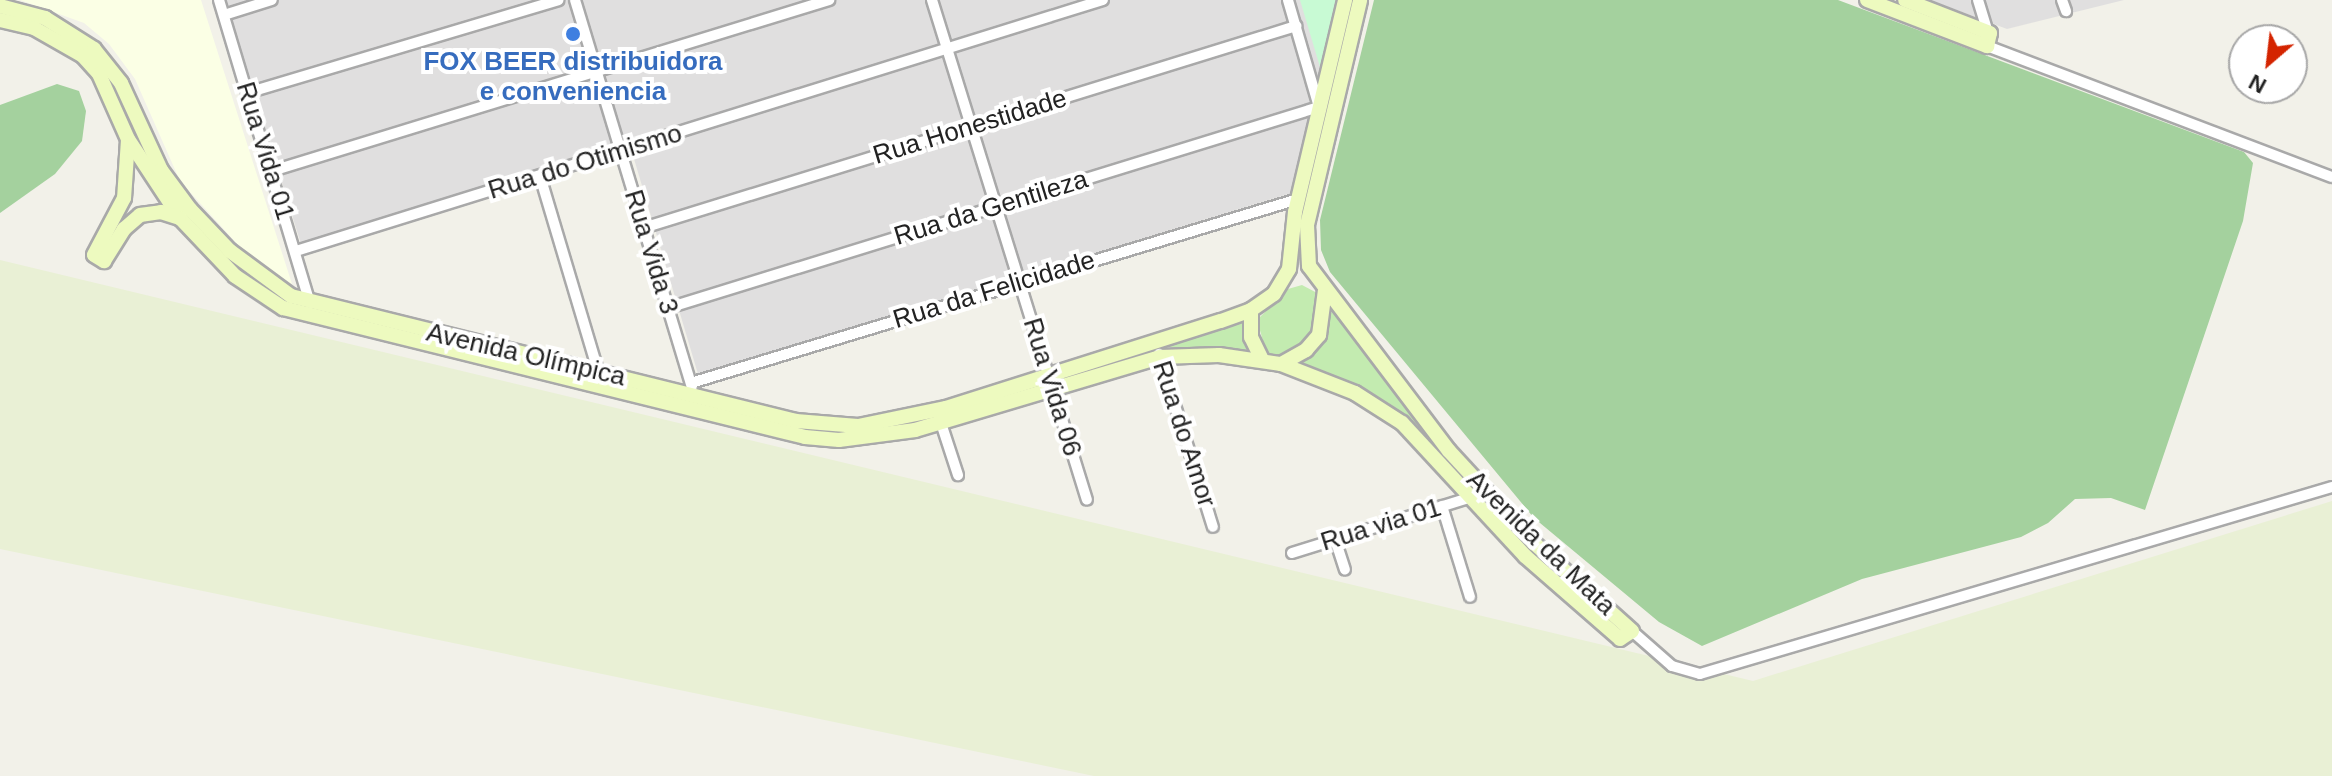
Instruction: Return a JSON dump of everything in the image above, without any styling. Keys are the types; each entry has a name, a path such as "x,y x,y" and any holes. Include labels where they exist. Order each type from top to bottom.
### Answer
{"street":[{"name":"Rua Vida 01","path":"219,0 310,303"},
{"path":"224,15 272,0"},
{"path":"247,93 558,0"},
{"name":"Rua Vida 3","path":"575,0 699,412"},
{"path":"272,171 829,0"},
{"name":"Rua Vida 06","path":"932,0 1087,500"},
{"name":"Rua do Otimismo","path":"296,251 1103,0"},
{"path":"1288,0 1317,108"},
{"path":"1284,281 1317,108 1345,0"},
{"name":"Avenida da Mata","path":"1182,355 1281,364 1355,393 1402,423 1525,556 1620,639 1632,631 1534,543 1468,472 1322,286 1305,252 1307,225 1360,0"},
{"path":"1867,0 1987,39"},
{"path":"1905,0 1987,39 2332,177"},
{"path":"1978,0 1987,39"},
{"path":"2062,0 2066,11"},
{"name":"Avenida Olímpica","path":"0,6 45,18 94,49 121,83 161,170 209,231 274,286 310,303 599,371 693,389 796,421 858,426 946,408 1050,380 1182,355"},
{"name":"Avenida Olímpica","path":"0,20 34,28 83,56 99,74 128,139 180,218 235,276 283,308 805,437 839,440 887,436 941,423 1154,340 1251,310"},
{"name":"Rua Honestidade","path":"643,228 1296,26"},
{"name":"Rua da Gentileza","path":"668,308 1317,108"},
{"name":"Avenida Olímpica","path":"128,139 124,198 99,258 132,219 151,212 180,218"},
{"path":"540,176 599,371 601,388"},
{"name":"Rua da Felicidade","path":"693,389 1019,281 1298,199"},
{"path":"1262,360 1251,337 1251,310 1284,281 1308,277 1322,286 1319,335 1306,350 1281,364"},
{"name":"Rua do Amor","path":"1154,340 1213,527"},
{"path":"941,423 958,475"},
{"path":"1632,631 1672,666 1700,674 2332,487"},
{"name":"Rua via 01","path":"1292,553 1469,498"},
{"path":"1442,506 1470,597"},
{"path":"1335,539 1345,569"}],"shaded area":[{"path":"20,0 201,0 292,284 249,257 180,181 135,79 109,44 84,23"},
{"path":"225,0 1340,0 1292,193 698,374 629,142 301,244"},
{"path":"1930,0 2124,0 2007,29"},
{"path":"0,260 1753,681 2332,501 2332,776 1094,776 0,549"}],"green space":[{"path":"1300,0 1337,0 1320,67"},
{"path":"1374,0 1838,0 2244,152 2253,163 2243,221 2145,510 2111,498 2075,499 2048,523 2021,537 1862,579 1702,646 1659,622 1534,518 1330,272 1321,250 1320,220"},
{"path":"57,84 79,91 86,111 82,141 55,174 0,213 0,105"},
{"path":"1302,285 1319,294 1312,333 1283,356 1267,355 1257,320 1288,289"},
{"path":"1332,310 1434,444 1380,400 1298,362 1323,341"},
{"path":"1244,320 1250,352 1164,347 1164,346"}],"place":[{"name":"FOX BEER distribuidora e conveniencia","path":"573,34"}]}
